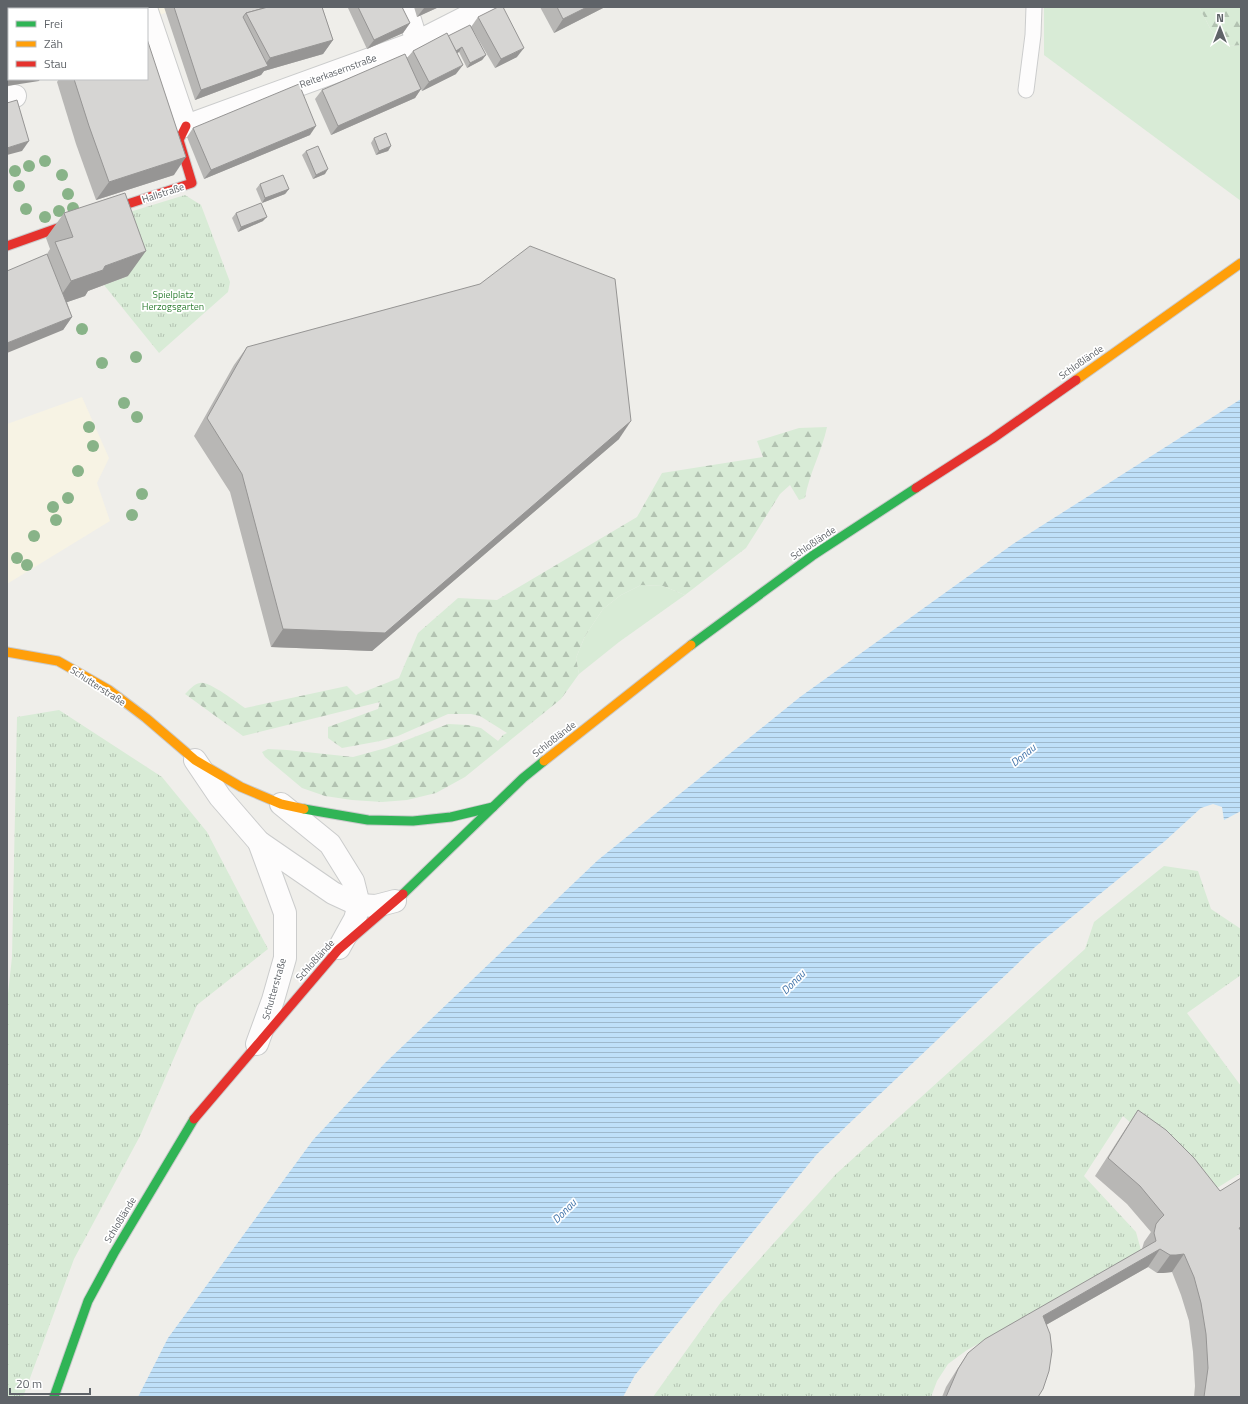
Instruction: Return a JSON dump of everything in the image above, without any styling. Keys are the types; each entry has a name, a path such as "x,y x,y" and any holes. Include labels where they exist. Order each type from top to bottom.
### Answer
{"street":[{"path":"406,7 417,42"},
{"name":"Reiterkasernstraße","path":"186,126 417,42 486,7"},
{"path":"148,15 186,126"},
{"name":"Hallstraße","path":"7,246 100,213 192,183 179,140 186,126"},
{"name":"Schloßlände","path":"54,1397 88,1301 114,1253 191,1123 338,950 395,901 523,778 709,631 812,556 992,439 1241,263"},
{"name":"Schutterstraße","path":"7,652 58,661 109,690 146,718 195,760 241,787 281,804 368,820 413,821 451,817 494,807"},
{"name":"Schutterstraße","path":"195,760 220,797 259,842 332,893 359,904 376,906 395,901"},
{"name":"Schutterstraße","path":"281,804 330,844 352,881 359,904"},
{"name":"Schutterstraße","path":"257,1044 273,1000 285,958 285,913 259,842"},
{"path":"338,950 356,919 359,904"}],"lane":[{"path":"1026,90 1034,7"}],"shaded area":[{"path":"7,7 180,7 148,20 148,8 8,8 8,40"},
{"path":"82,397 109,458 97,483 110,521 7,584 7,424"}],"green space":[{"path":"1044,7 1199,7 1211,30 1228,46 1241,45 1241,201 1044,55"},
{"path":"1199,7 1241,7 1241,45 1229,46 1211,30"},
{"name":"Spielplatz Herzogsgarten","path":"185,195 201,205 230,282 228,292 159,353 104,285 128,276 107,219"},
{"path":"827,427 809,480 805,498 799,500 790,485 780,494 746,548 685,595 663,586 641,585 621,595 603,609 585,636 576,658 579,674 561,699 465,777 436,793 407,800 382,802 325,796 302,788 265,757 262,752 268,749 287,750 353,757 386,748 448,724 468,725 481,728 498,741 507,733 480,716 471,714 448,714 398,736 342,748 328,738 328,727 378,709 380,702 243,736 185,694 192,687 200,683 204,683 216,688 245,708 347,686 356,695 399,678 418,633 458,598 497,600 637,517 662,473 763,457 757,441 799,428"},
{"path":"641,585 663,586 685,595 619,642 579,674 576,658 585,636 603,609 621,595"},
{"path":"59,710 162,777 207,832 268,949 197,1005 140,1136 74,1259 23,1397 7,1397 7,1003 12,957 17,717"},
{"path":"1164,866 1198,871 1211,909 1241,929 1241,975 1187,1013 1241,1086 1241,1173 1209,1193 1123,1116 1084,1176 1136,1232 1142,1254 967,1350 948,1364 937,1381 931,1397 653,1397 721,1302 836,1174 1085,949 1094,922"}],"water":[{"name":"Donau","path":"1241,399 1241,811 1224,820 1222,807 1213,804 1201,808 1165,841 1035,947 817,1154 635,1375 623,1397 138,1397 168,1338 313,1140 385,1063 598,860 800,697 1013,544"}],"building":[{"path":"7,7 43,7 8,8 7,64"},
{"path":"129,7 130,8 73,8"},
{"path":"174,7 268,7 246,13 243,17 268,66 201,90"},
{"path":"268,7 322,7 333,40 270,58 246,13"},
{"path":"358,7 402,7 410,23 374,40"},
{"path":"498,7 503,7 524,48 501,59 478,17"},
{"path":"557,7 587,7 563,19"},
{"path":"470,25 486,55 470,63 462,47 456,51 448,36"},
{"path":"447,33 463,65 429,82 413,51"},
{"path":"148,42 186,157 109,182 74,80 148,80"},
{"path":"405,54 421,89 338,126 322,90"},
{"path":"299,84 316,126 211,170 193,128"},
{"path":"17,100 29,141 7,148 7,103"},
{"path":"386,133 391,146 379,151 374,138"},
{"path":"318,146 328,169 316,175 306,151"},
{"path":"283,175 289,189 265,198 260,184"},
{"path":"125,193 146,251 105,266 103,270 71,281 55,242 73,237 64,213"},
{"path":"261,203 267,217 241,227 236,213"},
{"path":"530,246 615,279 631,421 385,633 283,629 242,474 207,418 247,347 480,284"},
{"path":"47,254 72,317 7,343 7,271"},
{"path":"1138,1110 1166,1130 1194,1158 1220,1191 1241,1178 1241,1227 1239,1228 1241,1231 1241,1397 1204,1397 1208,1368 1206,1334 1201,1303 1194,1277 1184,1254 1170,1255 1160,1249 1043,1316 1050,1334 1052,1351 1049,1371 1043,1389 1038,1397 946,1397 958,1369 968,1353 985,1339 1156,1241 1154,1233 1156,1224 1164,1215 1140,1186 1108,1158"}],"traffic: fast":[{"path":"691,645 812,556 916,488"},
{"path":"403,894 523,778 544,761"},
{"path":"304,809 368,820 413,821 451,817 493,807"},
{"path":"54,1397 88,1301 114,1253 194,1119"}],"traffic: slow":[{"path":"1076,380 1241,263"},
{"path":"544,761 691,645"},
{"path":"7,652 58,661 109,690 146,718 195,760 241,787 281,804 304,809"}],"traffic: jam":[{"path":"7,246 100,213 192,183 179,140 186,126"},
{"path":"916,488 992,439 1076,380"},
{"path":"194,1119 338,950 403,894"}]}
